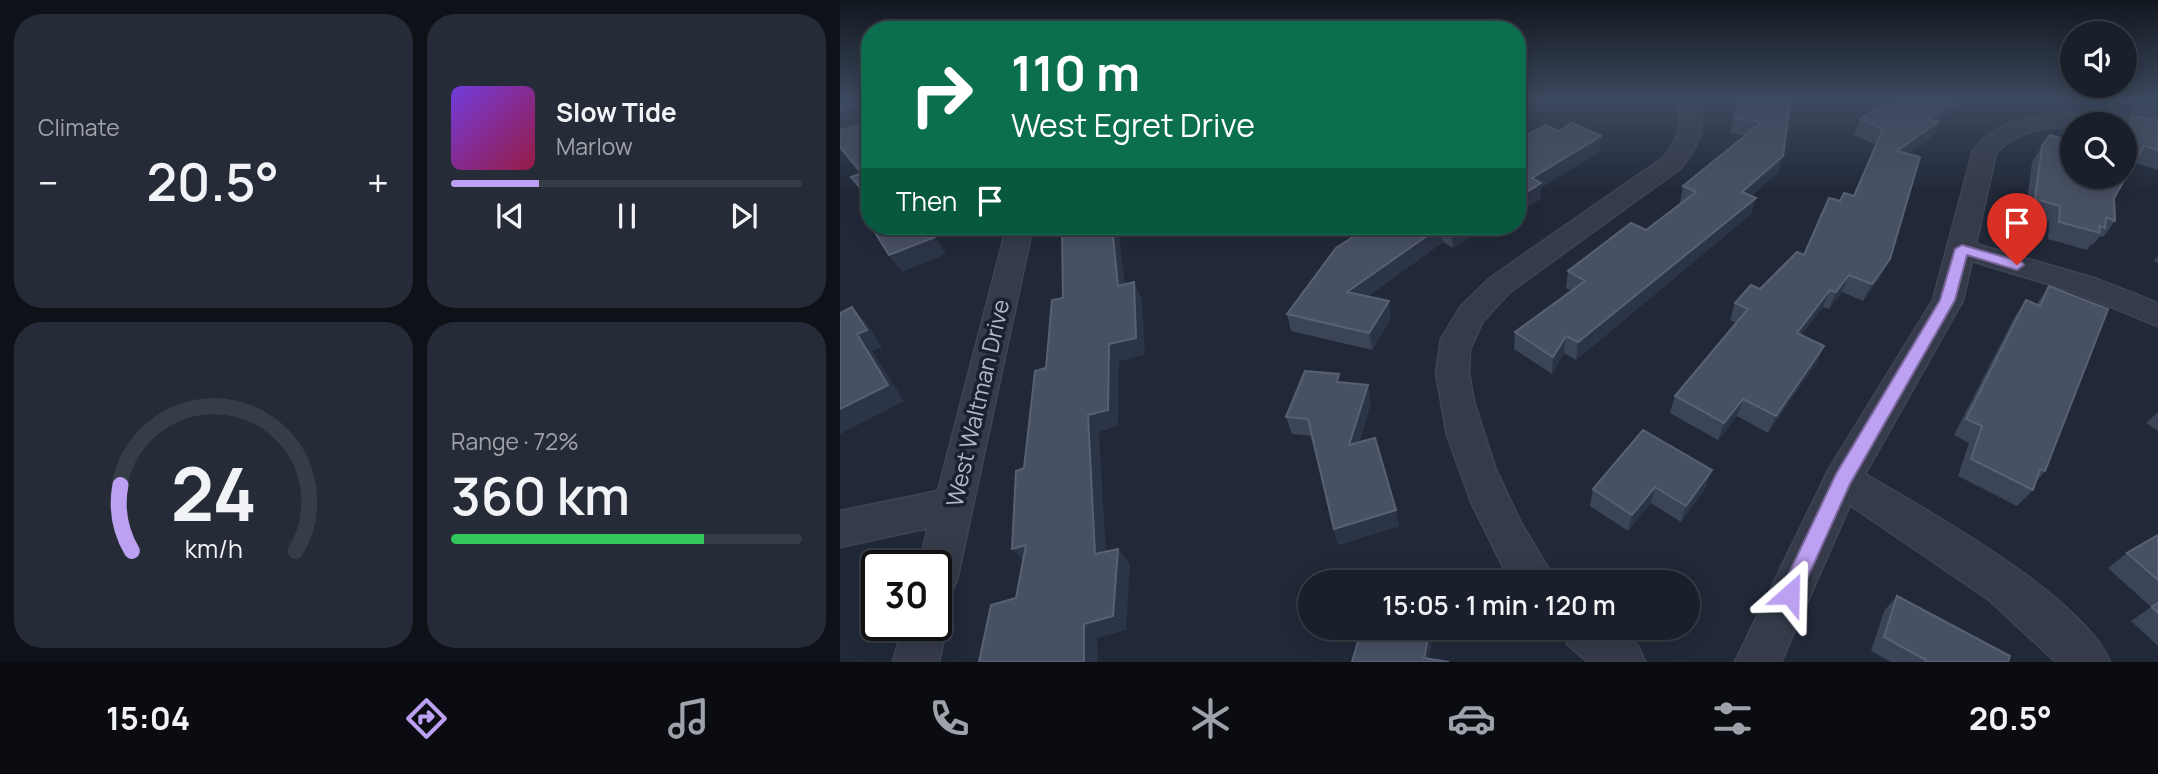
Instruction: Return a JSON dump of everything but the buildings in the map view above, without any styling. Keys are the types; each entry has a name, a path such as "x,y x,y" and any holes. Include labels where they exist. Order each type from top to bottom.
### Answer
{"street":[{"path":"1526,570 1499,524 1456,406 1451,377 1454,349 1464,325 1479,303 1500,285 1672,163 1686,144 1691,130"},
{"path":"1758,662 1842,480 1948,300 1985,151 1992,140 2013,130"},
{"name":"West Waltman Drive","path":"944,550 1018,235"},
{"path":"1962,249 2084,285 2158,315"},
{"path":"1842,480 1985,570 2031,607 2087,662"},
{"path":"840,528 955,505"},
{"path":"1597,640 1622,662"},
{"path":"916,662 921,641"}],"route":[{"path":"1790,594 1842,480 1948,300 1962,249 2017,265"}]}
